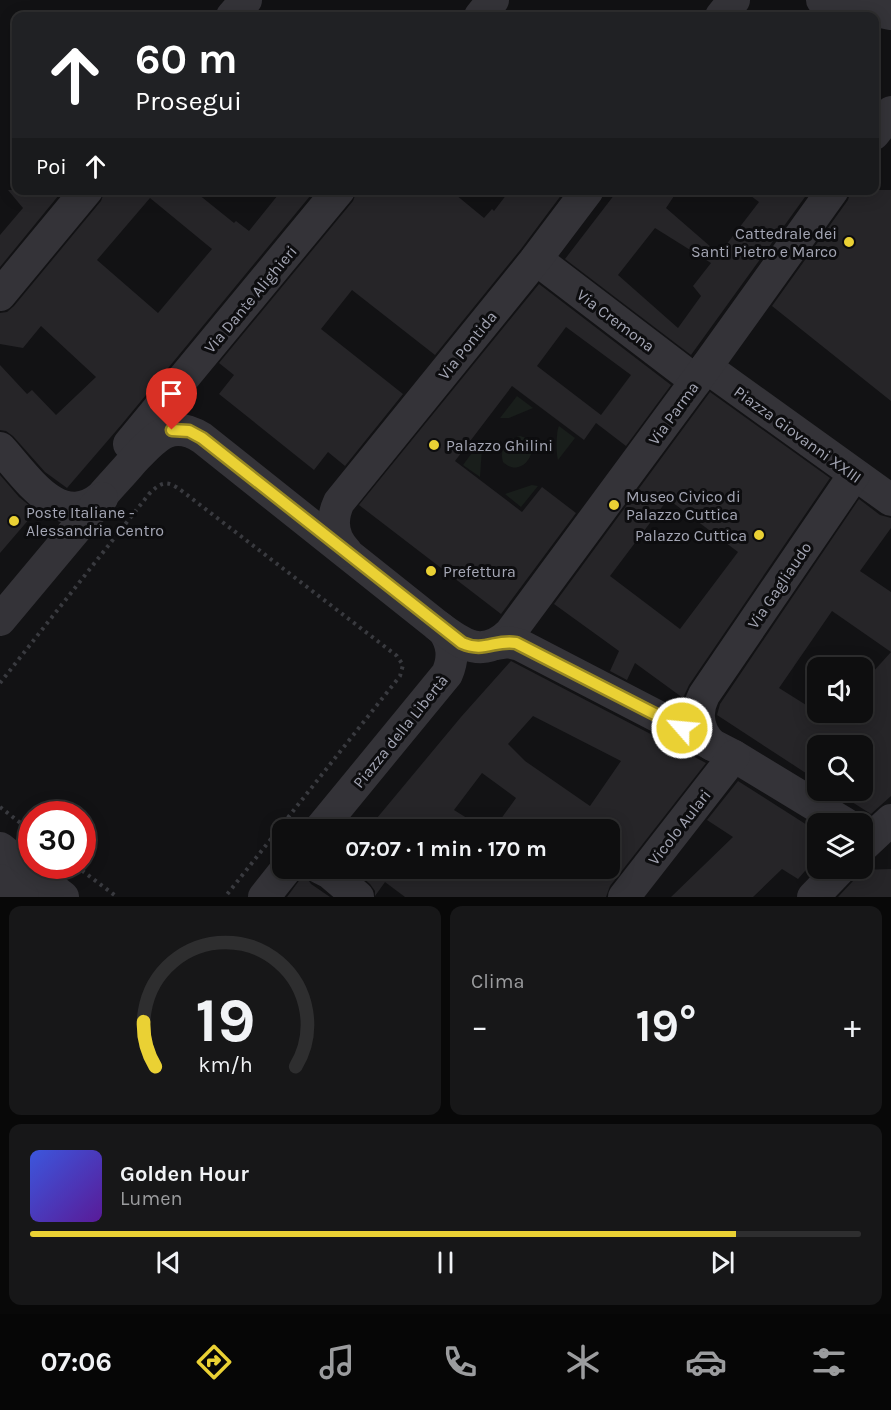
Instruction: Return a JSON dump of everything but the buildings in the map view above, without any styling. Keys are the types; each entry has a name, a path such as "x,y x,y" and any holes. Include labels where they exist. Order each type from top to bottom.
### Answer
{"street":[{"path":"236,12 246,0"},
{"path":"483,12 493,0"},
{"path":"822,0 891,14"},
{"path":"879,128 891,112"},
{"path":"0,295 83,195"},
{"name":"Via Dante Alighieri","path":"94,496 160,407 330,195"},
{"name":"Via Pontida","path":"346,551 338,542 334,528 336,510 343,498 536,259 584,195"},
{"name":"Via Parma","path":"503,639 701,374 829,195"},
{"name":"Via Cremona","path":"536,259 701,374"},
{"name":"Piazza Giovanni XXIII","path":"701,374 891,500"},
{"name":"Piazza della Libertà","path":"94,496 158,435 175,430 189,431 200,436 346,551 438,626 448,637 451,663 447,674 328,819"},
{"name":"Piazza della Libertà","path":"0,620 150,443"},
{"path":"0,448 51,502 67,508 85,507 94,496"},
{"name":"Via Gagliaudo","path":"723,751 703,734 699,720 699,708 704,695 854,475"},
{"path":"438,626 467,646 482,648 503,639 503,642 516,643 723,751 831,813"},
{"name":"Vicolo Aulari","path":"624,897 723,751"},
{"path":"0,848 63,897"},
{"path":"337,879 358,897"},
{"path":"813,897 830,879"},
{"path":"0,880 22,897"}],"path":[{"path":"0,683 149,494 159,485 166,483 173,484 397,656 403,665 398,679 225,897"},
{"path":"0,807 18,821"},
{"path":"93,879 117,897"}],"shaded area":[{"path":"517,396 533,408 509,418 500,418"},
{"path":"559,426 575,438 558,460 557,433"},
{"path":"520,436 532,444 530,456 524,465 508,466 503,462 503,449 508,442"},
{"path":"480,442 482,448 480,477 463,465"},
{"path":"532,485 538,486 521,507 505,494"}],"place":[{"name":"Cattedrale dei Santi Pietro e Marco","path":"849,242"},
{"name":"Palazzo Ghilini","path":"434,445"},
{"name":"Museo Civico di Palazzo Cuttica","path":"614,505"},
{"name":"Poste Italiane - Alessandria Centro","path":"14,521"},
{"name":"Palazzo Cuttica","path":"759,535"},
{"name":"Prefettura","path":"431,571"}],"route":[{"path":"172,430 189,431 202,438 438,626 467,646 479,648 503,642 516,643 682,728"}]}
